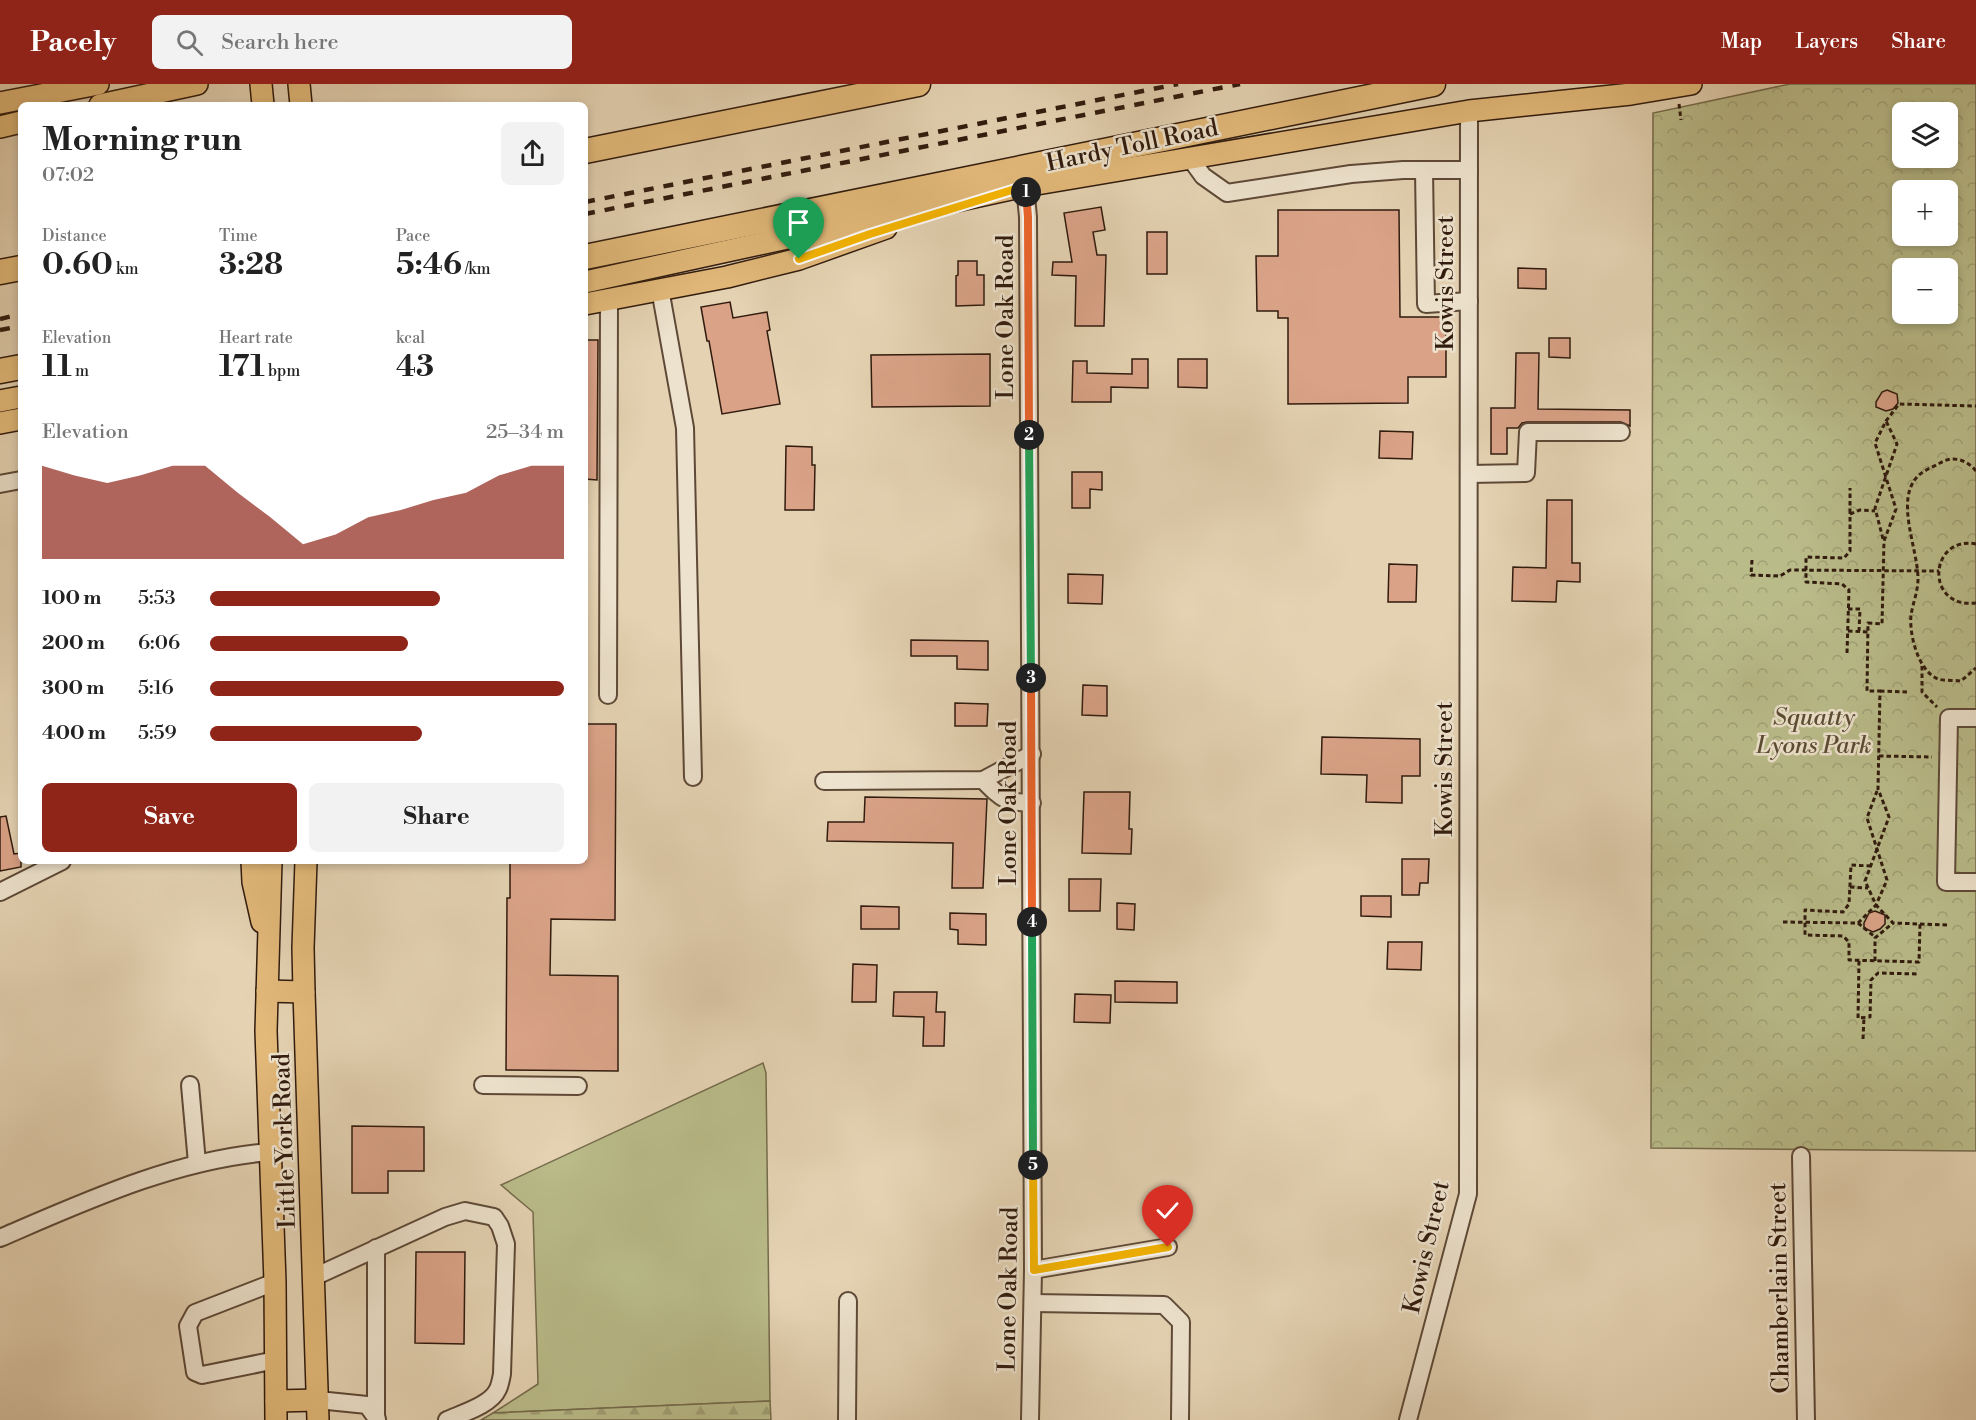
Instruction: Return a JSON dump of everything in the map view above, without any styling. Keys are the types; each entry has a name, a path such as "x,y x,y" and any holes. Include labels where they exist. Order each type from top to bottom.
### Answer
{"highway":[{"path":"588,150 918,84"},
{"name":"Hardy Toll Road","path":"588,256 1433,84"},
{"path":"0,265 18,265"},
{"path":"0,272 18,266"},
{"path":"0,371 18,368"}],"main road":[{"path":"0,103 94,84"},
{"path":"261,84 263,102"},
{"path":"299,84 302,102"},
{"path":"588,281 1025,186 1469,111 1602,98 1691,84"},
{"path":"114,102 192,85"},
{"path":"0,127 18,123"},
{"path":"588,303 727,277 799,259 870,234 1025,186"},
{"path":"0,401 18,398"},
{"path":"0,423 18,420"},
{"path":"252,864 253,882 268,950"},
{"name":"Little York Road","path":"271,864 266,1031 275,1282 276,1411"},
{"name":"Little York Road","path":"306,864 303,948 318,1410"},
{"path":"303,948 311,864"},
{"path":"267,991 304,992"},
{"path":"276,1411 318,1410"}],"street":[{"name":"Kowis Street","path":"1408,1420 1468,1194 1469,111"},
{"path":"1190,158 1203,176 1227,193 1351,174 1469,170"},
{"path":"1424,170 1426,304 1469,301"},
{"name":"Lone Oak Road","path":"1025,186 1028,229 1032,754 1034,1270 1030,1420"},
{"path":"660,289 685,428 693,777"},
{"path":"608,695 609,299"},
{"path":"1469,474 1526,473 1528,432 1621,432"},
{"path":"0,484 18,481"},
{"path":"1976,718 1949,718 1946,882 1976,882"},
{"path":"824,781 983,780 1032,754"},
{"path":"983,780 1004,800 1032,803"},
{"path":"0,892 56,864"},
{"path":"190,1085 197,1163"},
{"path":"483,1085 578,1086"},
{"path":"0,1238 87,1201 197,1163 250,1153 270,1152"},
{"name":"Chamberlain Street","path":"1801,1155 1806,1420"},
{"path":"314,1276 445,1216 465,1210 494,1217 500,1226 506,1244 502,1374 499,1388 494,1396 480,1405 447,1420"},
{"path":"1034,1270 1168,1247"},
{"path":"376,1248 377,1419"},
{"path":"275,1282 195,1313 188,1326 195,1372 202,1375 276,1360"},
{"path":"847,1420 848,1301"},
{"path":"1033,1303 1164,1305 1181,1322 1180,1420"},
{"path":"318,1410 367,1405 377,1419"}],"path":[{"path":"1910,692 1867,691 1868,623 1882,624 1884,541 1896,508 1875,443 1886,421 1899,404 1976,406"},
{"path":"1884,541 1875,511 1897,444 1886,421"},
{"path":"1976,471 1968,463 1953,459 1944,460 1918,475 1910,486 1907,497 1907,513 1917,558 1918,581 1911,616 1914,645 1922,664 1930,674 1939,679 1961,681 1976,668"},
{"path":"1847,653 1849,590 1842,584 1806,582 1806,557 1844,558 1850,551 1850,488"},
{"path":"1850,514 1860,510 1875,511"},
{"path":"1976,544 1959,544 1950,549 1943,557 1939,571 1941,586 1947,595 1965,604 1976,603"},
{"path":"1752,560 1751,575 1780,576 1790,570 1939,571"},
{"path":"1848,609 1860,609 1859,631"},
{"path":"1848,631 1868,632"},
{"path":"1922,664 1922,692 1949,718"},
{"path":"1858,923 1876,905 1887,880 1867,818 1878,789 1880,691"},
{"path":"1879,756 1948,757"},
{"path":"1878,789 1889,817 1865,881 1876,905 1893,923"},
{"path":"1871,866 1851,865 1849,904 1843,912 1805,910 1804,935 1843,936 1849,942 1849,960 1919,962 1920,924"},
{"path":"1850,887 1868,888"},
{"path":"1783,922 1858,923 1875,938 1875,961"},
{"path":"1875,938 1893,923 1947,925"},
{"path":"1859,961 1858,1017 1869,1017 1871,980 1878,973 1917,974"},
{"path":"1863,1040 1864,1017"}],"green space":[{"name":"Squatty Lyons Park","path":"1790,84 1976,84 1976,1151 1651,1148 1653,113"},
{"path":"763,1063 766,1073 770,1401 493,1413 538,1384 533,1212 501,1185"},
{"path":"770,1401 771,1420 481,1420 493,1413"}],"building":[{"path":"1101,207 1105,230 1093,232 1097,255 1106,255 1104,326 1075,326 1076,276 1052,275 1053,262 1072,262 1064,213"},
{"path":"1278,210 1399,210 1400,317 1446,317 1446,377 1408,377 1408,403 1288,404 1288,318 1278,318 1278,311 1257,311 1256,256 1278,256"},
{"path":"1147,232 1167,232 1167,274 1147,274"},
{"path":"958,261 977,261 977,275 984,275 984,305 956,306"},
{"path":"1518,268 1546,269 1546,289 1518,288"},
{"path":"730,302 733,318 767,312 770,330 767,331 780,404 722,414 701,307"},
{"path":"1549,338 1570,338 1570,358 1549,357"},
{"path":"588,340 598,340 597,480 588,479"},
{"path":"1516,353 1539,353 1538,409 1630,410 1630,426 1621,422 1522,423 1518,428 1507,428 1507,454 1491,454 1491,408 1515,408"},
{"path":"990,354 990,406 872,407 871,355"},
{"path":"1132,359 1148,359 1148,388 1111,387 1111,402 1072,402 1073,361 1087,361 1087,373 1132,374"},
{"path":"1178,359 1207,359 1207,388 1178,387"},
{"path":"1887,390 1897,394 1898,403 1893,409 1886,411 1876,407 1876,402 1882,392"},
{"path":"1380,431 1413,432 1412,459 1379,458"},
{"path":"786,446 812,447 812,465 815,465 814,510 785,510"},
{"path":"1072,472 1102,472 1102,490 1090,489 1090,508 1072,508"},
{"path":"1547,500 1572,500 1572,563 1580,563 1580,582 1557,581 1556,602 1512,601 1513,567 1546,568"},
{"path":"1389,564 1417,565 1416,602 1388,602"},
{"path":"1068,574 1103,575 1102,604 1068,603"},
{"path":"911,640 988,641 988,670 957,669 957,656 911,656"},
{"path":"1083,685 1107,686 1107,716 1082,715"},
{"path":"955,703 988,704 987,726 955,726"},
{"path":"588,724 616,724 615,920 551,919 550,975 618,976 618,1071 506,1070 507,898 510,898 510,864 588,864"},
{"path":"1322,737 1420,739 1420,776 1402,776 1402,803 1366,802 1367,775 1321,774"},
{"path":"1084,792 1130,792 1131,854 1082,853"},
{"path":"865,797 987,799 983,888 952,888 953,843 827,841 828,822 864,822"},
{"path":"6,816 14,854 18,853 18,864 21,864 21,867 0,871 0,817"},
{"path":"1402,859 1429,859 1428,883 1420,883 1419,895 1402,895"},
{"path":"1069,879 1101,879 1100,911 1069,911"},
{"path":"1361,896 1391,896 1391,917 1361,916"},
{"path":"1117,903 1135,904 1134,930 1117,929"},
{"path":"861,906 899,907 899,929 861,929"},
{"path":"1875,911 1885,915 1885,924 1873,932 1864,928 1864,923 1869,913"},
{"path":"950,913 986,914 986,945 958,944 958,930 950,929"},
{"path":"1388,942 1422,942 1421,970 1387,969"},
{"path":"853,964 877,965 876,1002 852,1002"},
{"path":"1115,981 1177,982 1177,1003 1115,1002"},
{"path":"894,992 937,992 936,1012 945,1012 944,1046 923,1046 924,1017 893,1016"},
{"path":"1075,994 1111,995 1110,1023 1074,1022"},
{"path":"352,1126 424,1127 424,1171 388,1171 388,1193 352,1193"},
{"path":"416,1252 465,1252 464,1344 415,1343"}],"railway":[{"path":"588,201 1178,84"},
{"path":"588,213 1240,84"},
{"path":"0,319 18,315"},
{"path":"0,330 18,327"}],"route":[{"path":"799,259 870,234 1025,186 1028,217 1034,1270 1168,1247"}]}
